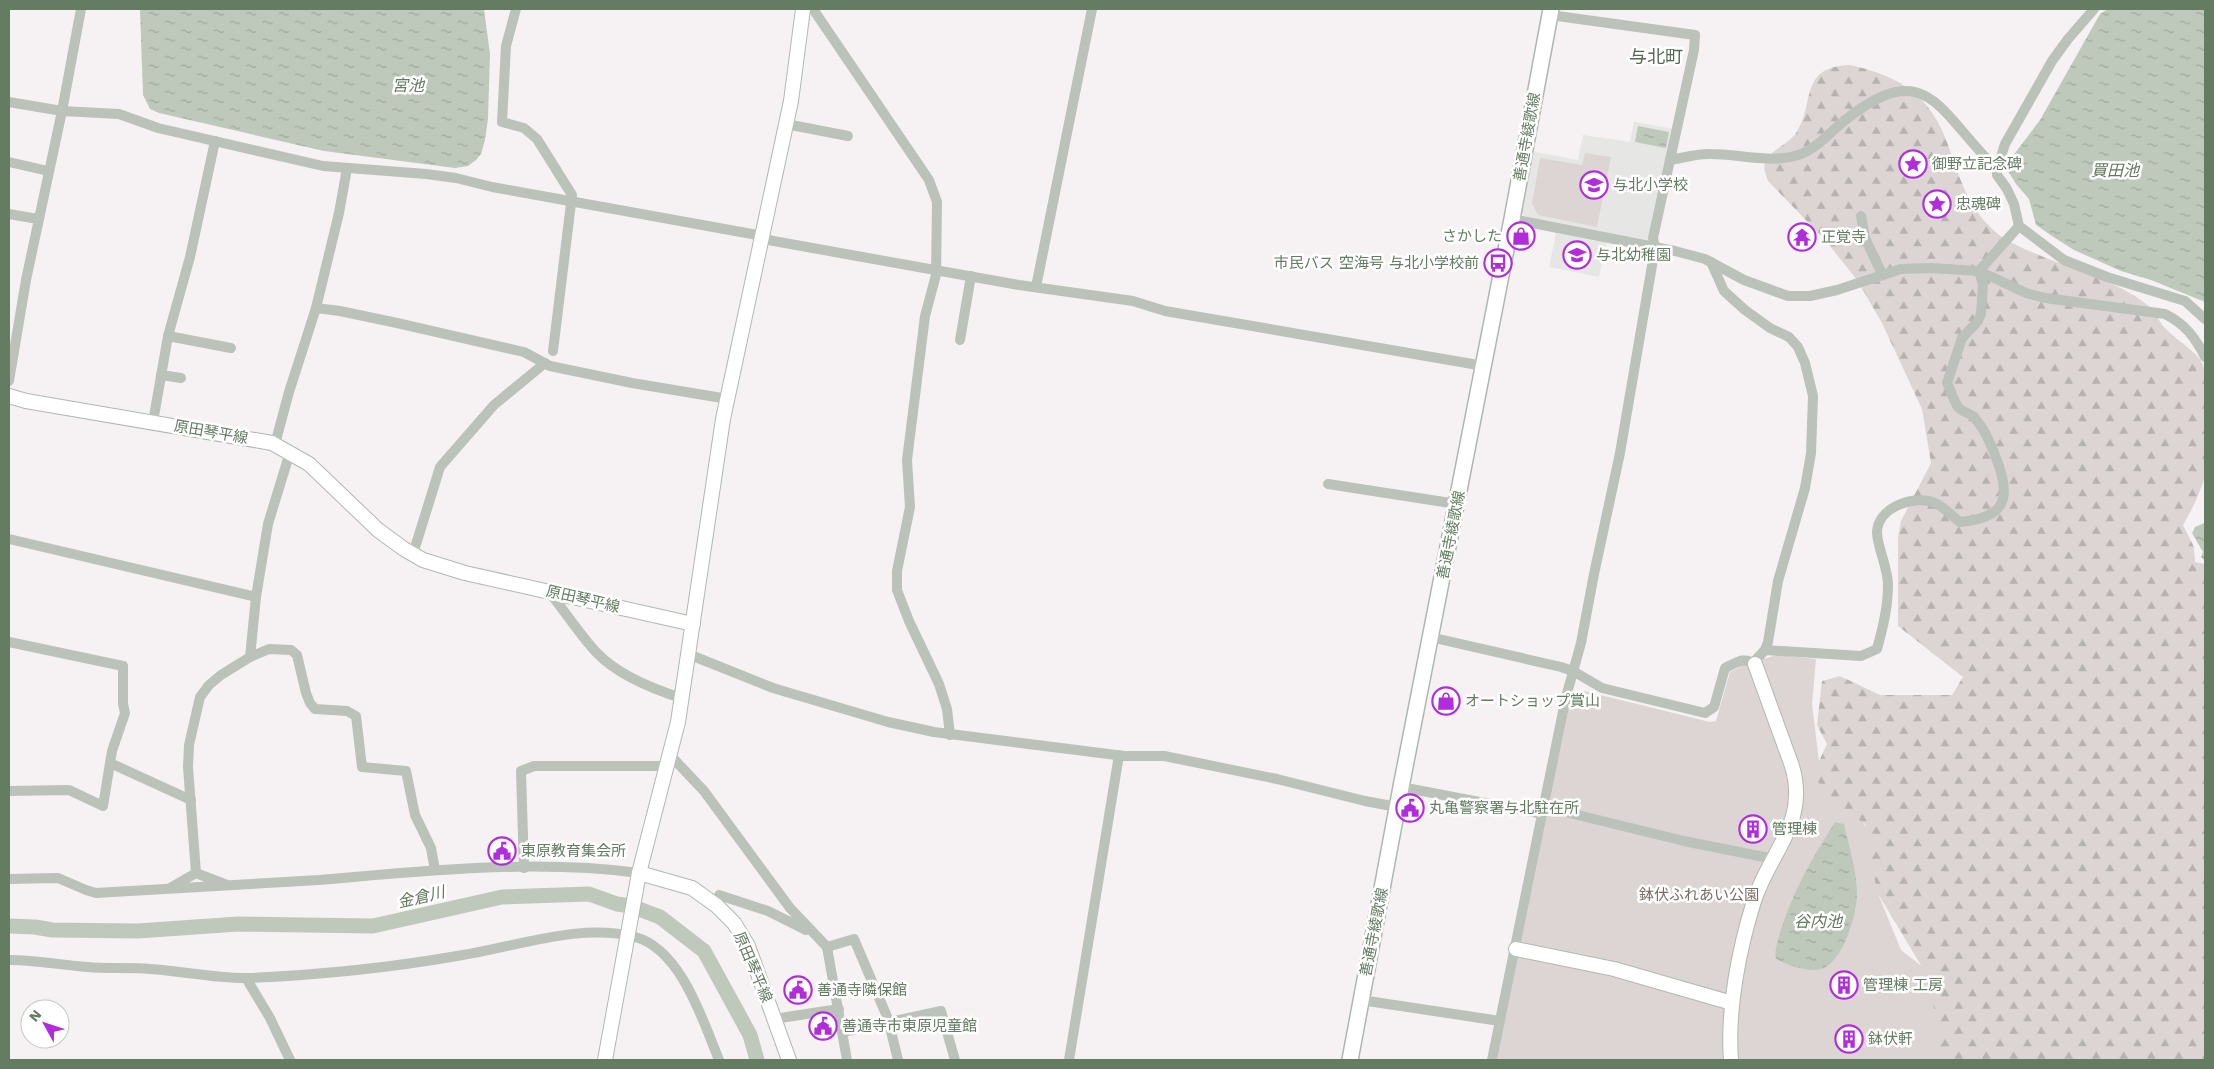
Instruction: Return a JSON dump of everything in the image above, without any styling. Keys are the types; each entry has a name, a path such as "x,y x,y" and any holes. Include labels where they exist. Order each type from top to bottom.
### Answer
{"main road":[{"name":"善通寺綾歌線","path":"1350,1060 1401,786 1512,220 1550,12"}],"street":[{"path":"9,381 38,219 62,110 81,9"},
{"path":"516,9 506,46 502,122 524,128 537,139 572,195 553,351"},
{"path":"605,1060 639,877 654,808 669,761 681,698 728,399 786,124 803,9"},
{"path":"813,9 929,180 937,202 936,270 925,316 907,460 910,507 897,571 897,580 898,590 909,622 939,684 947,708 950,735"},
{"path":"1036,287 1092,9"},
{"path":"2094,9 2052,61 2005,144 1997,169 1997,176 2007,189 2014,204 2019,226 2064,260 2107,277 2185,301 2205,319"},
{"path":"1492,1060 1622,444 1655,248 1653,238 1694,50 1695,35 1550,12"},
{"path":"1670,160 1710,154 1770,158 1795,156 1816,146 1854,113 1877,98 1890,92 1904,90 1924,94 1941,107 1981,154 1997,169"},
{"path":"9,102 62,110 119,114 158,128 323,166 456,178 492,187 936,270 1133,301 1165,311 1484,366"},
{"path":"786,124 848,136"},
{"path":"153,422 168,336 190,257 215,141"},
{"path":"9,162 48,171"},
{"path":"276,444 316,308 339,213 346,174"},
{"path":"9,214 38,219"},
{"path":"1861,216 1865,238 1882,274"},
{"path":"1512,220 1676,251 1711,262 1744,280 1788,296 1810,296 1837,290 1901,269 1931,268 1979,271 2026,293 2045,298 2165,314 2180,322 2189,330 2205,357"},
{"path":"1979,271 2019,226"},
{"path":"1711,262 1724,291 1745,310 1788,338 1798,347 1805,363 1813,396 1812,444 1805,488 1778,581 1765,650 1754,664"},
{"path":"1765,650 1861,656 1877,649 1888,607 1888,582 1878,532 1881,519 1891,508 1925,500 1936,503 1960,522 1980,520 1997,511 2005,493 2005,485 1990,442 1974,416 1959,408 1947,383 1962,338 1978,321 1980,314 1983,284 1979,271"},
{"path":"960,340 971,276"},
{"path":"316,308 398,322 524,352 545,363 632,383 728,399"},
{"path":"168,336 199,346 231,348"},
{"path":"413,554 440,467 494,405 545,363"},
{"path":"161,375 181,378"},
{"name":"原田琴平線","path":"9,396 26,401 276,444 309,464 378,530 423,560 465,573 693,624"},
{"path":"250,657 256,597 268,524 290,452"},
{"path":"1328,484 1457,504"},
{"path":"9,539 256,597"},
{"path":"549,592 590,645 606,660 642,682 681,698"},
{"path":"1430,638 1573,671 1602,688 1705,713 1714,707 1725,668 1742,660 1747,660 1754,664 1796,780 1798,797 1796,812 1774,859 1760,883 1753,903 1732,1003 1731,1060"},
{"path":"9,642 123,666 123,704 125,713 112,751 103,806 69,790 9,791"},
{"path":"196,873 188,767 189,745 200,697 209,685 221,675 250,657 269,649 291,650 297,655 306,693 310,703 316,709 347,712 356,716 362,767 406,771 415,815 431,848 436,870"},
{"path":"688,654 782,691 888,722 950,735 1118,755 1164,756 1397,807"},
{"path":"1069,1060 1118,755"},
{"path":"524,868 522,771 534,766 669,761 704,791 790,908 827,947 847,1060"},
{"path":"110,763 191,800"},
{"path":"1401,786 1538,813 1545,806"},
{"path":"1545,806 1684,841 1774,859"},
{"path":"9,879 58,878 86,890 96,892 230,886 436,870 588,867 639,877"},
{"path":"166,889 196,873 230,886"},
{"name":"原田琴平線","path":"639,877 692,888 717,906 734,923 748,946 789,1060"},
{"path":"717,906 719,895 768,911 811,932"},
{"path":"9,960 88,967 150,968 246,978 384,968 569,934 599,931 628,935 651,944 667,956 681,977 700,1014 719,1060"},
{"path":"827,947 854,939 889,1024 898,1060"},
{"path":"1516,949 1614,969 1732,1003"},
{"path":"246,978 270,1018 290,1060"},
{"path":"1361,1000 1500,1020"},
{"path":"774,1018 839,1009"},
{"path":"843,1032 889,1024 941,1011 955,1060"}],"shaded area":[{"name":"与北小学校","path":"1634,122 1675,129 1649,242 1525,218 1520,209 1531,151 1578,160 1583,135 1630,142"},
{"name":"与北幼稚園","path":"1556,233 1606,243 1599,277 1549,267"}],"green space":[{"path":"1850,65 1895,80 1919,97 1929,108 1938,121 1968,196 1981,217 1990,227 2005,239 2021,247 2105,280 2132,294 2148,305 2164,327 2198,357 2205,371 2206,467 2199,493 2183,525 2194,547 2195,562 2205,564 2205,1060 1942,1060 1934,1008 1922,967 1877,892 1865,824 1822,793 1815,770 1827,744 1817,725 1822,681 1840,676 1880,695 1952,695 1963,677 1898,626 1898,537 1901,521 1931,463 1922,409 1882,323 1857,280 1826,241 1770,183 1765,173 1764,165 1767,159 1796,133 1802,122 1815,79 1822,72 1834,67"},
{"path":"1585,153 1611,157 1597,227 1538,215 1532,204 1540,158 1582,165"},
{"name":"鉢伏ふれあい公園","path":"1777,655 1816,659 1812,704 1821,777 1849,794 1867,830 1876,862 1879,896 1901,950 1933,975 1953,1060 1497,1060 1571,698 1584,691 1710,722 1716,721 1730,672 1745,664"}],"water":[{"name":"宮池","path":"140,9 484,9 490,54 488,119 481,154 468,166 455,168 324,151 159,113 150,109 143,95"},
{"name":"買田池","path":"2108,9 2205,9 2205,302 2151,280 2121,271 2074,250 2055,238 2036,225 2029,199 2008,171 2012,157 2040,120 2100,14"},
{"path":"1638,126 1669,132 1666,148 1635,142"},
{"path":"2204,523 2205,560 2201,557 2203,552 2192,533 2195,527"},
{"name":"谷内池","path":"1835,822 1844,824 1854,867 1857,899 1853,921 1844,944 1831,963 1818,970 1799,968 1776,959 1777,946 1785,918 1797,889"}],"waterway":[{"name":"金倉川","path":"9,926 52,930 138,931 238,924 373,926 502,897 589,894 617,904 631,906 660,917 704,951 750,1035 757,1060"}],"place":[{"name":"御野立記念碑","path":"1913,164"},
{"name":"与北小学校","path":"1594,185"},
{"name":"忠魂碑","path":"1937,204"},
{"name":"さかした","path":"1521,236"},
{"name":"正覚寺","path":"1802,237"},
{"name":"与北幼稚園","path":"1577,255"},
{"name":"市民バス 空海号 与北小学校前","path":"1498,263"},
{"name":"オートショップ賞山","path":"1446,701"},
{"name":"丸亀警察署与北駐在所","path":"1410,808"},
{"name":"管理棟","path":"1753,829"},
{"name":"東原教育集会所","path":"502,851"},
{"name":"管理棟 工房","path":"1844,985"},
{"name":"善通寺隣保館","path":"798,990"},
{"name":"善通寺市東原児童館","path":"823,1026"},
{"name":"鉢伏軒","path":"1849,1039"}],"district":[{"name":"与北町","path":"1656,56"}]}
